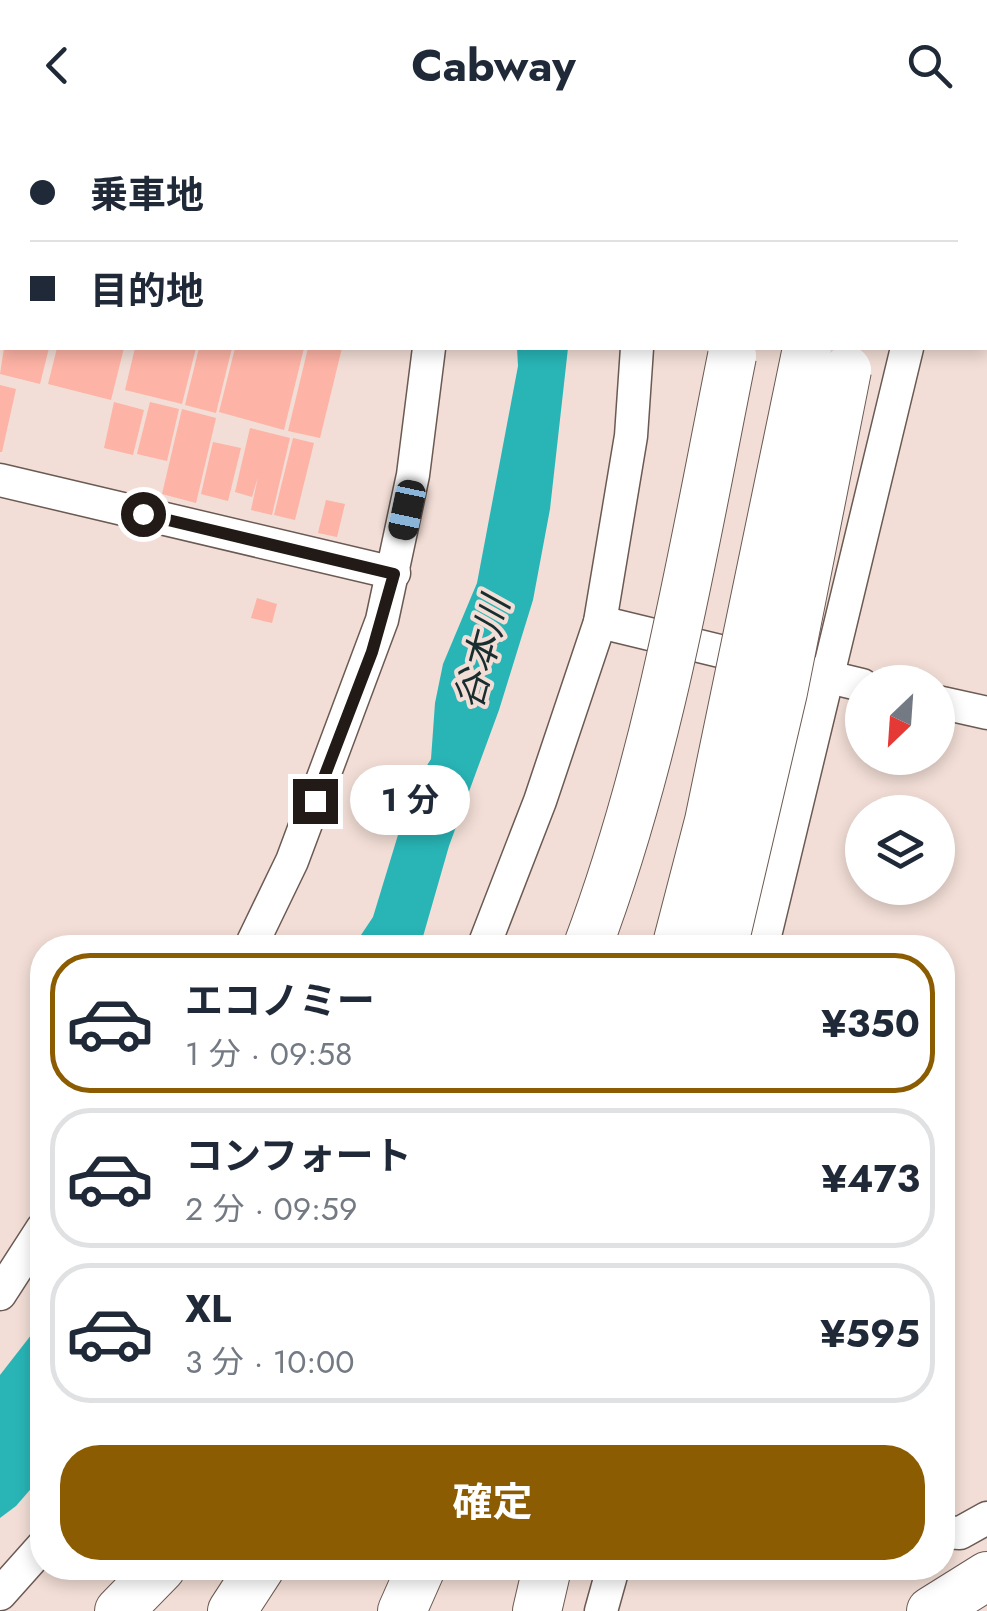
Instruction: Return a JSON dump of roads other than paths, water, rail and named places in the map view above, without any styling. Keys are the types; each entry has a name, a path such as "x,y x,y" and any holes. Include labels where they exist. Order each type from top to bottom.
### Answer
{"highway":[{"path":"591,935 633,806 747,350"},
{"path":"651,935 711,678 747,350"},
{"path":"679,935 835,355"},
{"path":"726,935 783,692 835,355"},
{"path":"119,1611 149,1580"},
{"path":"232,1611 252,1580"},
{"path":"402,1611 416,1580"},
{"path":"432,1611 445,1580"},
{"path":"537,1611 544,1580"}],"street":[{"path":"257,935 277,896 377,636 413,476 429,350"},
{"path":"488,935 540,801 600,622 631,436 637,350"},
{"path":"765,935 907,350"},
{"path":"0,480 394,574"},
{"path":"600,622 845,681"},
{"path":"955,706 987,713"},
{"path":"0,1294 30,1247"},
{"path":"955,1533 987,1518"},
{"path":"0,1594 30,1560"},
{"path":"601,1611 609,1580"}],"water":[{"name":"谷本川","path":"517,350 568,350 550,509 533,600 499,710 449,846 423,935 361,935 373,917 412,789 431,759 435,703 443,664 477,583 518,366"},
{"path":"30,1336 30,1490 0,1518 0,1375"}]}
